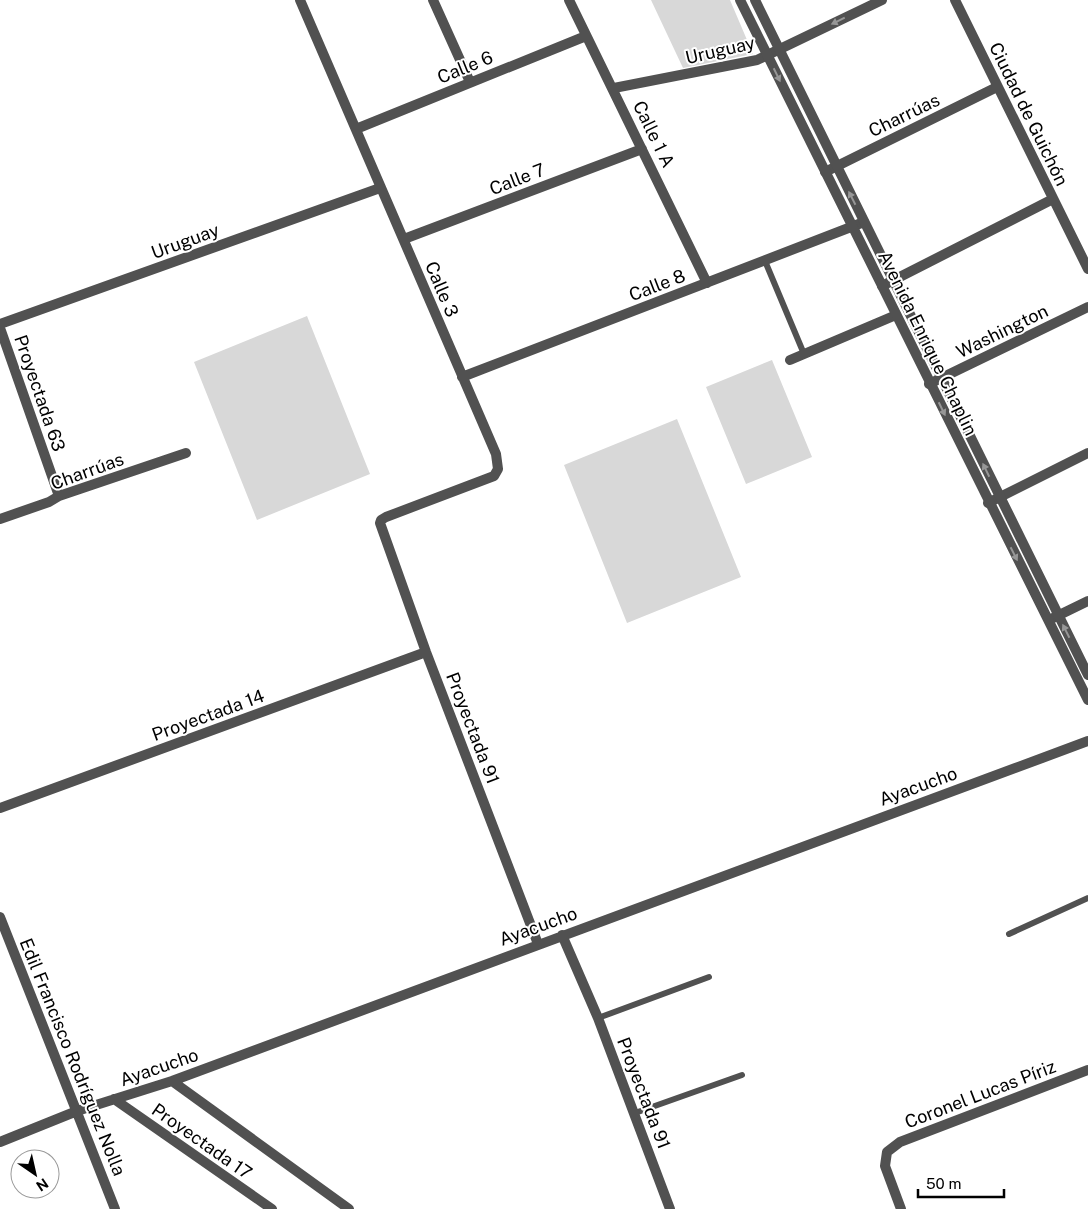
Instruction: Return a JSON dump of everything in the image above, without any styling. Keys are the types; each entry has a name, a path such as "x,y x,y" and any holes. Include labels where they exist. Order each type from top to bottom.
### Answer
{"street":[{"name":"Calle 3","path":"300,0 496,454 498,469 494,476 386,516 381,520 380,524"},
{"path":"433,0 470,82"},
{"name":"Calle 1 A","path":"569,0 614,88 708,283"},
{"name":"Avenida Enrique Chaplin","path":"740,0 1088,700"},
{"name":"Avenida Enrique Chaplin","path":"755,0 1088,675"},
{"name":"Uruguay","path":"614,88 757,60 882,0"},
{"name":"Ciudad de Guichón","path":"955,0 1088,269"},
{"name":"Calle 6","path":"356,129 586,36"},
{"name":"Charrúas","path":"825,172 997,87"},
{"name":"Calle 7","path":"404,240 642,149"},
{"name":"Uruguay","path":"0,324 380,188"},
{"path":"882,286 1052,199"},
{"name":"Calle 8","path":"462,377 864,222"},
{"name":"Washington","path":"930,384 1088,306"},
{"path":"790,360 896,315"},
{"name":"Proyectada 63","path":"0,328 59,496"},
{"name":"Charrúas","path":"0,519 49,502 59,496 186,453"},
{"path":"988,502 1088,454"},
{"name":"Proyectada 91","path":"380,524 426,652 538,944"},
{"path":"1048,620 1088,601"},
{"name":"Proyectada 14","path":"0,808 426,652"},
{"name":"Ayacucho","path":"0,1142 77,1111 172,1081 1088,741"},
{"name":"Edil Francisco Rodríguez Nolla","path":"0,917 115,1209"},
{"name":"Proyectada 91","path":"562,935 598,1018 670,1209"},
{"name":"Coronel Lucas Píriz","path":"901,1209 885,1166 887,1152 900,1142 1088,1070"},
{"path":"172,1081 348,1209"},
{"name":"Proyectada 17","path":"114,1099 272,1209"}],"lane":[{"path":"765,261 804,354"},
{"path":"1009,934 1088,898"},
{"path":"598,1018 709,977"},
{"path":"634,1113 742,1075"}],"shaded area":[{"path":"651,0 730,0 753,54 683,68"},
{"path":"307,316 370,474 257,520 194,362"},
{"path":"772,360 812,457 746,484 706,387"},
{"path":"677,419 741,577 627,623 564,465"}]}
